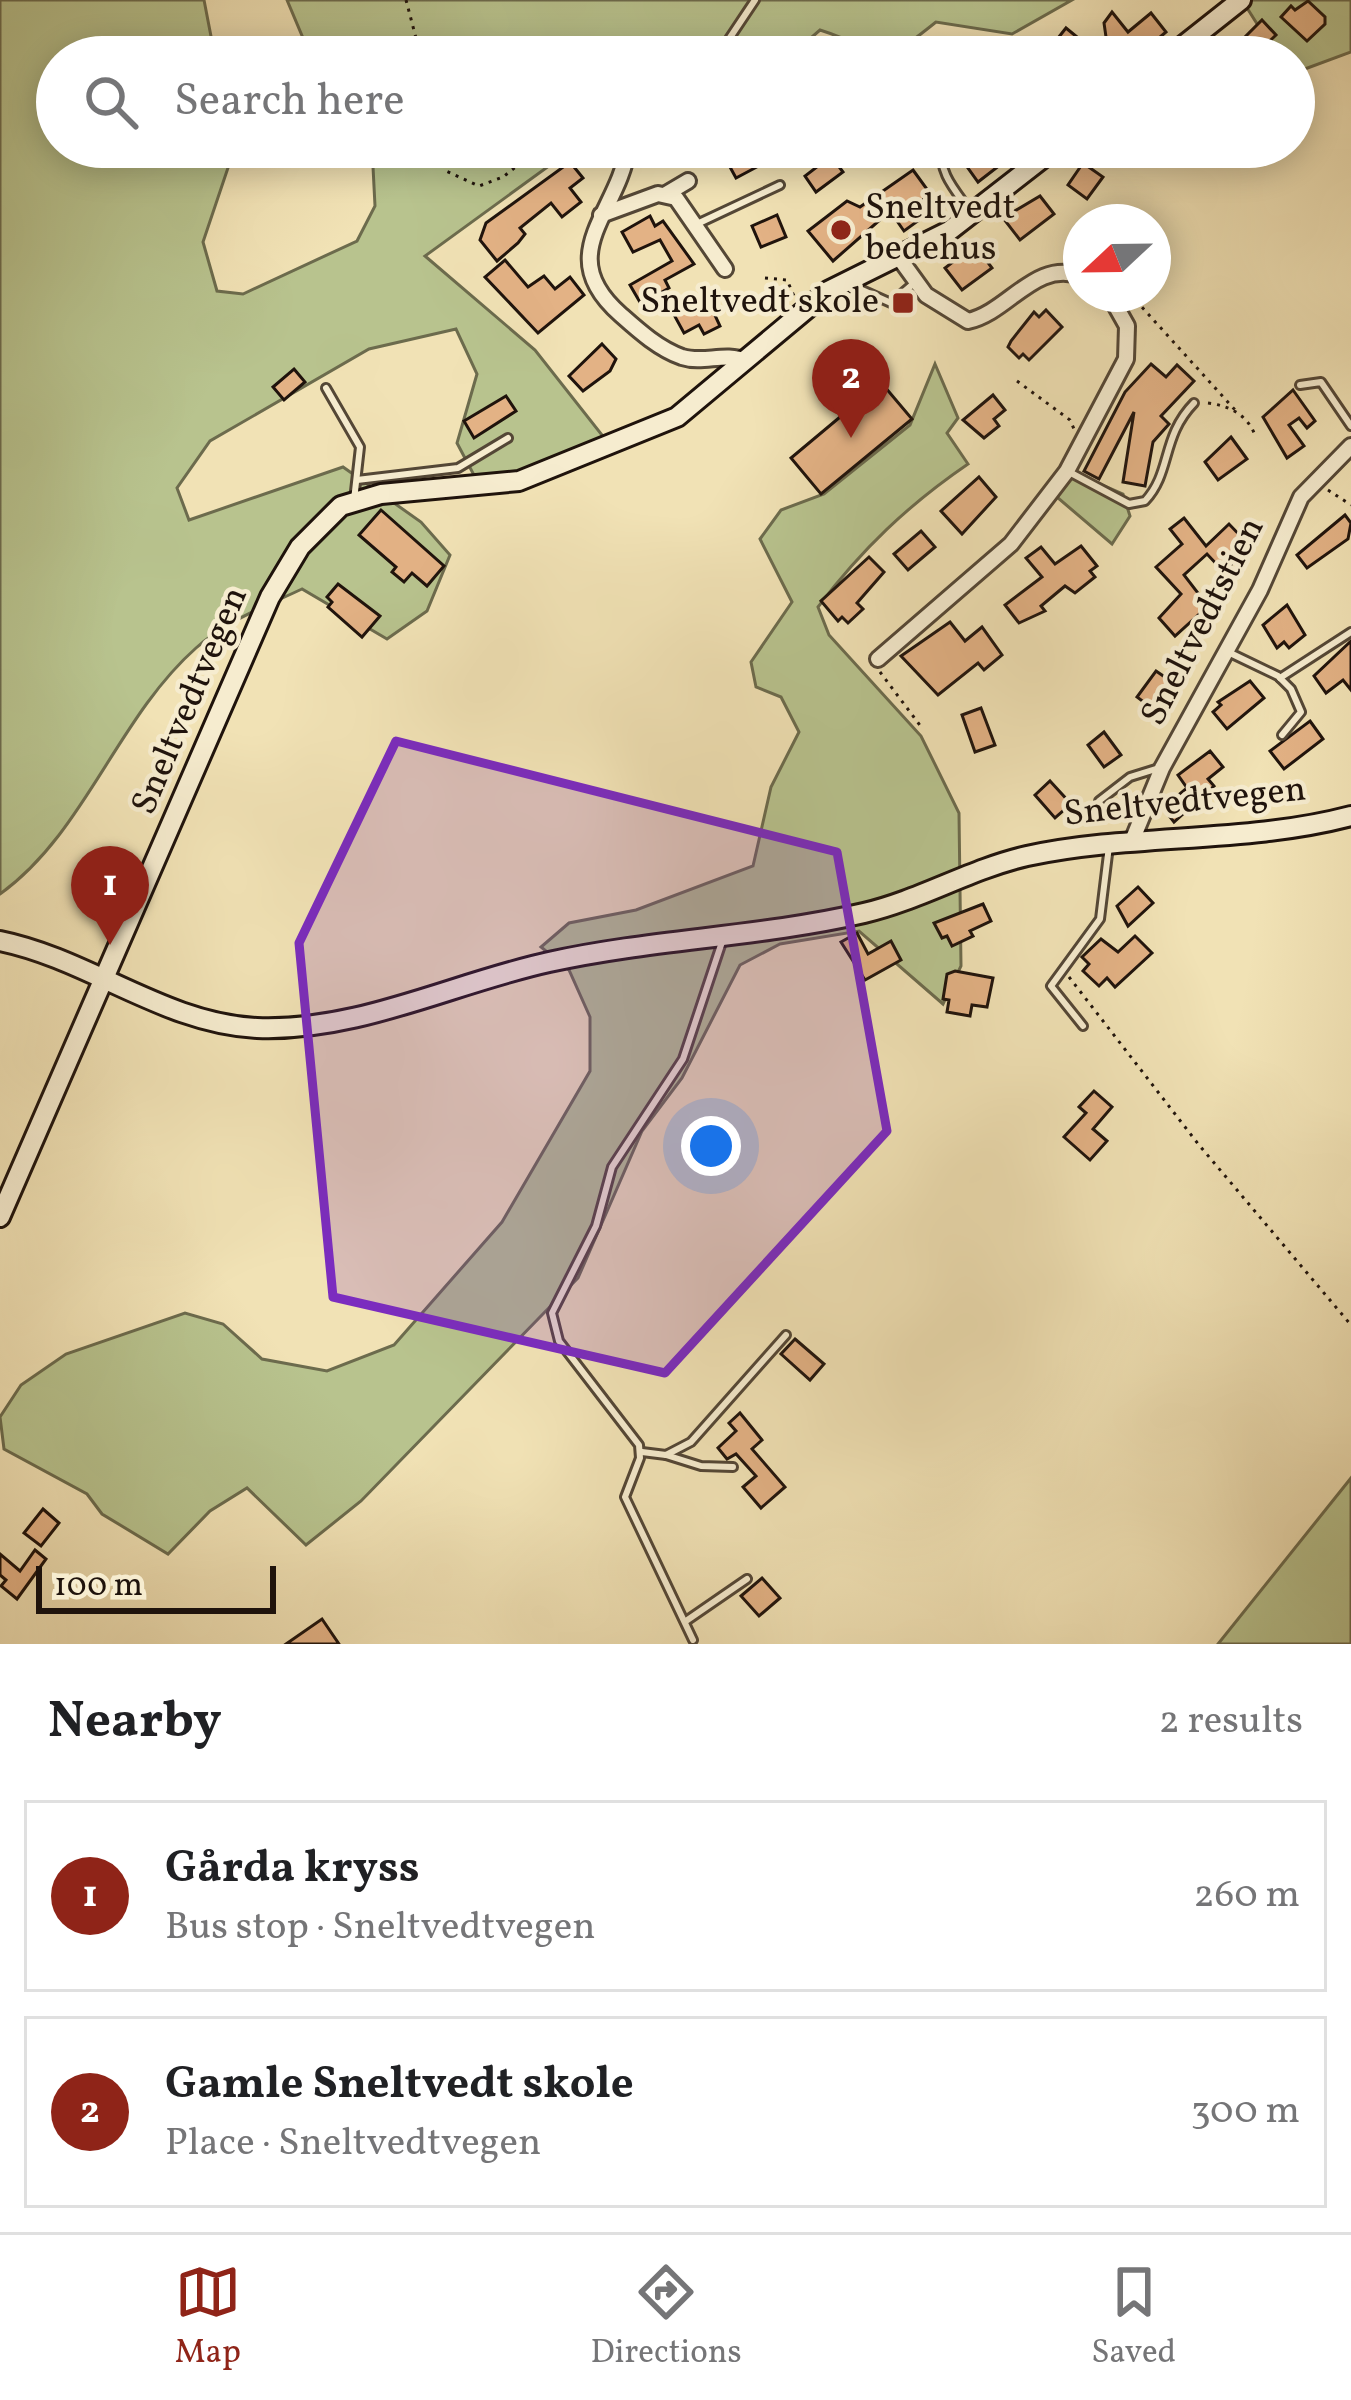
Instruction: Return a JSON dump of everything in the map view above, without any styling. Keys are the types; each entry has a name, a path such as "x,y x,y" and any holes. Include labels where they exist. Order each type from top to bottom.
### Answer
{"main road":[{"path":"1196,36 1241,0"},
{"path":"356,491 491,487 566,466 677,417 799,312 846,279 937,238 1030,168"},
{"name":"Sneltvedtvegen","path":"356,491 308,537 270,597 106,979 217,1023 296,1027 362,1016 548,962 863,914 1011,860 1110,843 1258,833 1351,816"},
{"path":"0,941 106,979 0,1216"}],"street":[{"path":"620,168 589,251 590,270 615,311 683,357 728,356 746,362"},
{"path":"601,215 666,194 688,181"},
{"path":"666,194 697,224 725,269"},
{"path":"897,255 914,283 946,311 968,321 1052,273 1063,274"},
{"path":"878,659 1011,544 1067,471 1119,377 1128,346 1127,326 1119,312"},
{"name":"Sneltvedtstien","path":"1132,841 1162,768 1260,590 1301,496 1351,446"}],"lane":[{"path":"731,36 755,0"},
{"path":"942,168 972,214"},
{"path":"697,224 780,185"},
{"path":"846,279 868,296 891,303 914,283"},
{"path":"1300,386 1321,382 1351,426"},
{"path":"326,388 360,447 356,491 458,468 508,438"},
{"path":"1067,471 1129,504 1144,501 1157,483 1170,432 1194,403"},
{"path":"1280,678 1351,632"},
{"path":"1226,650 1280,678 1301,712 1282,735"},
{"path":"1099,800 1130,777 1162,768"},
{"path":"1083,1026 1053,993 1052,983 1100,919 1110,843"},
{"path":"693,1640 625,1497 642,1452 629,1428 559,1341 552,1313 596,1226 612,1167 683,1059 724,936"},
{"path":"666,1455 700,1432 786,1335"},
{"path":"642,1452 701,1466 733,1467"},
{"path":"686,1621 747,1580"}],"path":[{"path":"406,0 416,36"},
{"path":"444,168 455,180 478,186 514,168"},
{"path":"764,278 787,280 799,312"},
{"path":"1146,312 1251,423 1256,438"},
{"path":"1017,381 1070,420 1081,448"},
{"path":"1194,403 1236,411"},
{"path":"1317,482 1351,505"},
{"path":"878,659 883,677 922,728"},
{"path":"1063,969 1156,1092 1350,1324"}],"highlighted area":[{"path":"396,741 837,852 887,1131 665,1373 333,1297 299,943"}],"green space":[{"path":"0,0 204,0 211,36 36,36 36,168 228,168 203,242 217,291 243,294 357,241 375,206 373,168 546,168 425,256 535,350 613,449 543,474 476,479 457,443 477,374 456,329 369,349 210,441 177,488 189,520 343,467 421,522 450,555 427,611 387,639 302,589 220,630 168,676 55,840 0,894"},
{"path":"287,0 1072,0 1012,34 936,22 917,36 836,36 820,30 813,36 302,36"},
{"path":"1242,0 1351,0 1351,52 1315,65 1315,36 1265,36"},
{"path":"935,364 958,418 947,433 968,464 887,529 818,607 829,635 921,736 959,813 961,966 943,1004 859,931 780,944 740,965 682,1078 642,1131 578,1278 361,1501 306,1545 247,1488 210,1511 168,1554 102,1514 87,1494 4,1449 0,1417 21,1385 66,1354 185,1313 223,1324 262,1359 327,1371 394,1345 502,1222 590,1071 590,1017 569,970 541,947 569,923 636,910 753,866 771,787 799,732 781,697 756,687 751,662 792,602 760,539 781,510 824,494 910,425"},
{"path":"1066,469 1123,494 1130,516 1112,544 1051,492"},
{"path":"1351,1478 1351,1644 1218,1644"}],"building":[{"path":"1308,1 1325,17 1325,24 1312,36 1302,36 1281,17 1291,6 1295,10"},
{"path":"1112,12 1128,32 1151,13 1166,32 1161,36 1106,36 1104,23"},
{"path":"1262,20 1276,35 1275,36 1246,36"},
{"path":"562,168 575,168 583,178 570,188 581,202 562,217 551,203 520,228 525,234 497,261 480,240 486,223"},
{"path":"731,168 755,168 736,178"},
{"path":"815,168 843,172 816,192 805,176"},
{"path":"968,168 996,168 978,182"},
{"path":"1080,168 1090,168 1103,177 1087,199 1068,185"},
{"path":"913,170 929,192 916,209 922,218 904,231 890,211 833,261 808,231 847,201 860,207"},
{"path":"1040,196 1054,214 1020,240 1003,218"},
{"path":"777,215 786,237 761,247 752,226"},
{"path":"650,216 655,226 663,221 694,264 665,280 669,288 641,304 630,285 672,261 660,240 633,252 622,232"},
{"path":"975,245 992,268 962,290 945,268"},
{"path":"505,260 528,287 544,276 555,289 570,277 584,295 538,333 485,277"},
{"path":"706,296 720,326 704,334 699,325 684,333 673,313"},
{"path":"1046,310 1062,327 1029,360 1023,354 1019,358 1008,347 1011,341 1034,312 1039,317"},
{"path":"602,344 616,359 610,371 583,391 569,376"},
{"path":"1151,364 1166,377 1177,365 1194,381 1161,416 1169,424 1153,442 1145,486 1123,482 1134,412 1099,479 1084,471 1125,392"},
{"path":"868,367 912,419 821,494 791,458 864,397 851,382"},
{"path":"294,369 305,382 284,400 273,387"},
{"path":"1293,390 1315,421 1307,428 1299,418 1289,425 1304,446 1287,458 1263,417"},
{"path":"993,395 1005,410 994,419 999,426 984,438 963,420"},
{"path":"506,396 516,411 474,438 464,421"},
{"path":"1231,437 1247,459 1218,480 1205,462"},
{"path":"979,477 996,497 962,534 941,511"},
{"path":"381,510 444,566 427,586 412,573 404,582 392,572 396,567 359,535"},
{"path":"1345,515 1351,523 1348,539 1307,568 1297,555"},
{"path":"1184,518 1206,546 1229,524 1252,548 1223,571 1207,554 1184,575 1208,606 1175,636 1159,618 1181,594 1156,567 1182,544 1170,529"},
{"path":"921,531 935,547 908,570 894,554"},
{"path":"1081,546 1097,566 1090,571 1095,577 1075,593 1065,586 1041,606 1045,611 1019,623 1005,605 1042,577 1026,558 1041,547 1055,564"},
{"path":"869,557 884,572 857,603 863,609 848,623 842,617 838,621 821,601"},
{"path":"338,584 380,616 362,637 328,607 332,602 327,597"},
{"path":"1287,605 1305,635 1289,648 1284,642 1277,648 1263,625"},
{"path":"950,622 965,641 982,627 1002,655 984,670 978,663 938,695 901,656"},
{"path":"1351,641 1351,690 1343,680 1326,693 1314,676"},
{"path":"1156,671 1172,682 1153,709 1137,697"},
{"path":"1250,681 1264,698 1227,729 1213,712 1221,705 1218,702"},
{"path":"981,708 995,745 975,752 962,715"},
{"path":"1310,721 1323,739 1284,769 1270,751"},
{"path":"1104,732 1121,755 1104,767 1088,745"},
{"path":"1210,751 1223,767 1208,779 1214,786 1174,822 1163,808 1187,788 1178,775"},
{"path":"1050,781 1071,804 1055,818 1035,795"},
{"path":"1138,887 1153,903 1128,926 1117,906"},
{"path":"983,904 991,921 970,931 973,936 952,946 947,936 942,938 934,923"},
{"path":"857,933 868,954 891,941 901,960 865,980 841,942"},
{"path":"1135,936 1152,953 1115,987 1107,978 1099,986 1083,971 1089,964 1082,957 1101,939 1118,952"},
{"path":"955,971 993,978 987,1007 972,1005 970,1016 947,1012 949,1000 943,999 947,974"},
{"path":"1094,1091 1112,1107 1093,1129 1107,1141 1090,1160 1064,1137 1086,1113 1079,1107"},
{"path":"795,1339 824,1364 810,1380 781,1354"},
{"path":"740,1413 762,1440 752,1449 785,1487 761,1508 743,1487 756,1476 736,1454 727,1459 718,1448 736,1431 729,1423"},
{"path":"43,1509 59,1523 41,1546 24,1533"},
{"path":"35,1550 46,1559 17,1599 1,1586 6,1580 0,1575 0,1554 20,1571"},
{"path":"762,1578 780,1598 759,1616 741,1596"},
{"path":"322,1619 339,1644 286,1644"}],"place":[{"name":"Sneltvedt bedehus","path":"841,230"},
{"name":"Sneltvedt skole","path":"903,303"},
{"name":"Gamle Sneltvedt skole","path":"851,438"},
{"name":"Gårda kryss","path":"110,945"}]}
